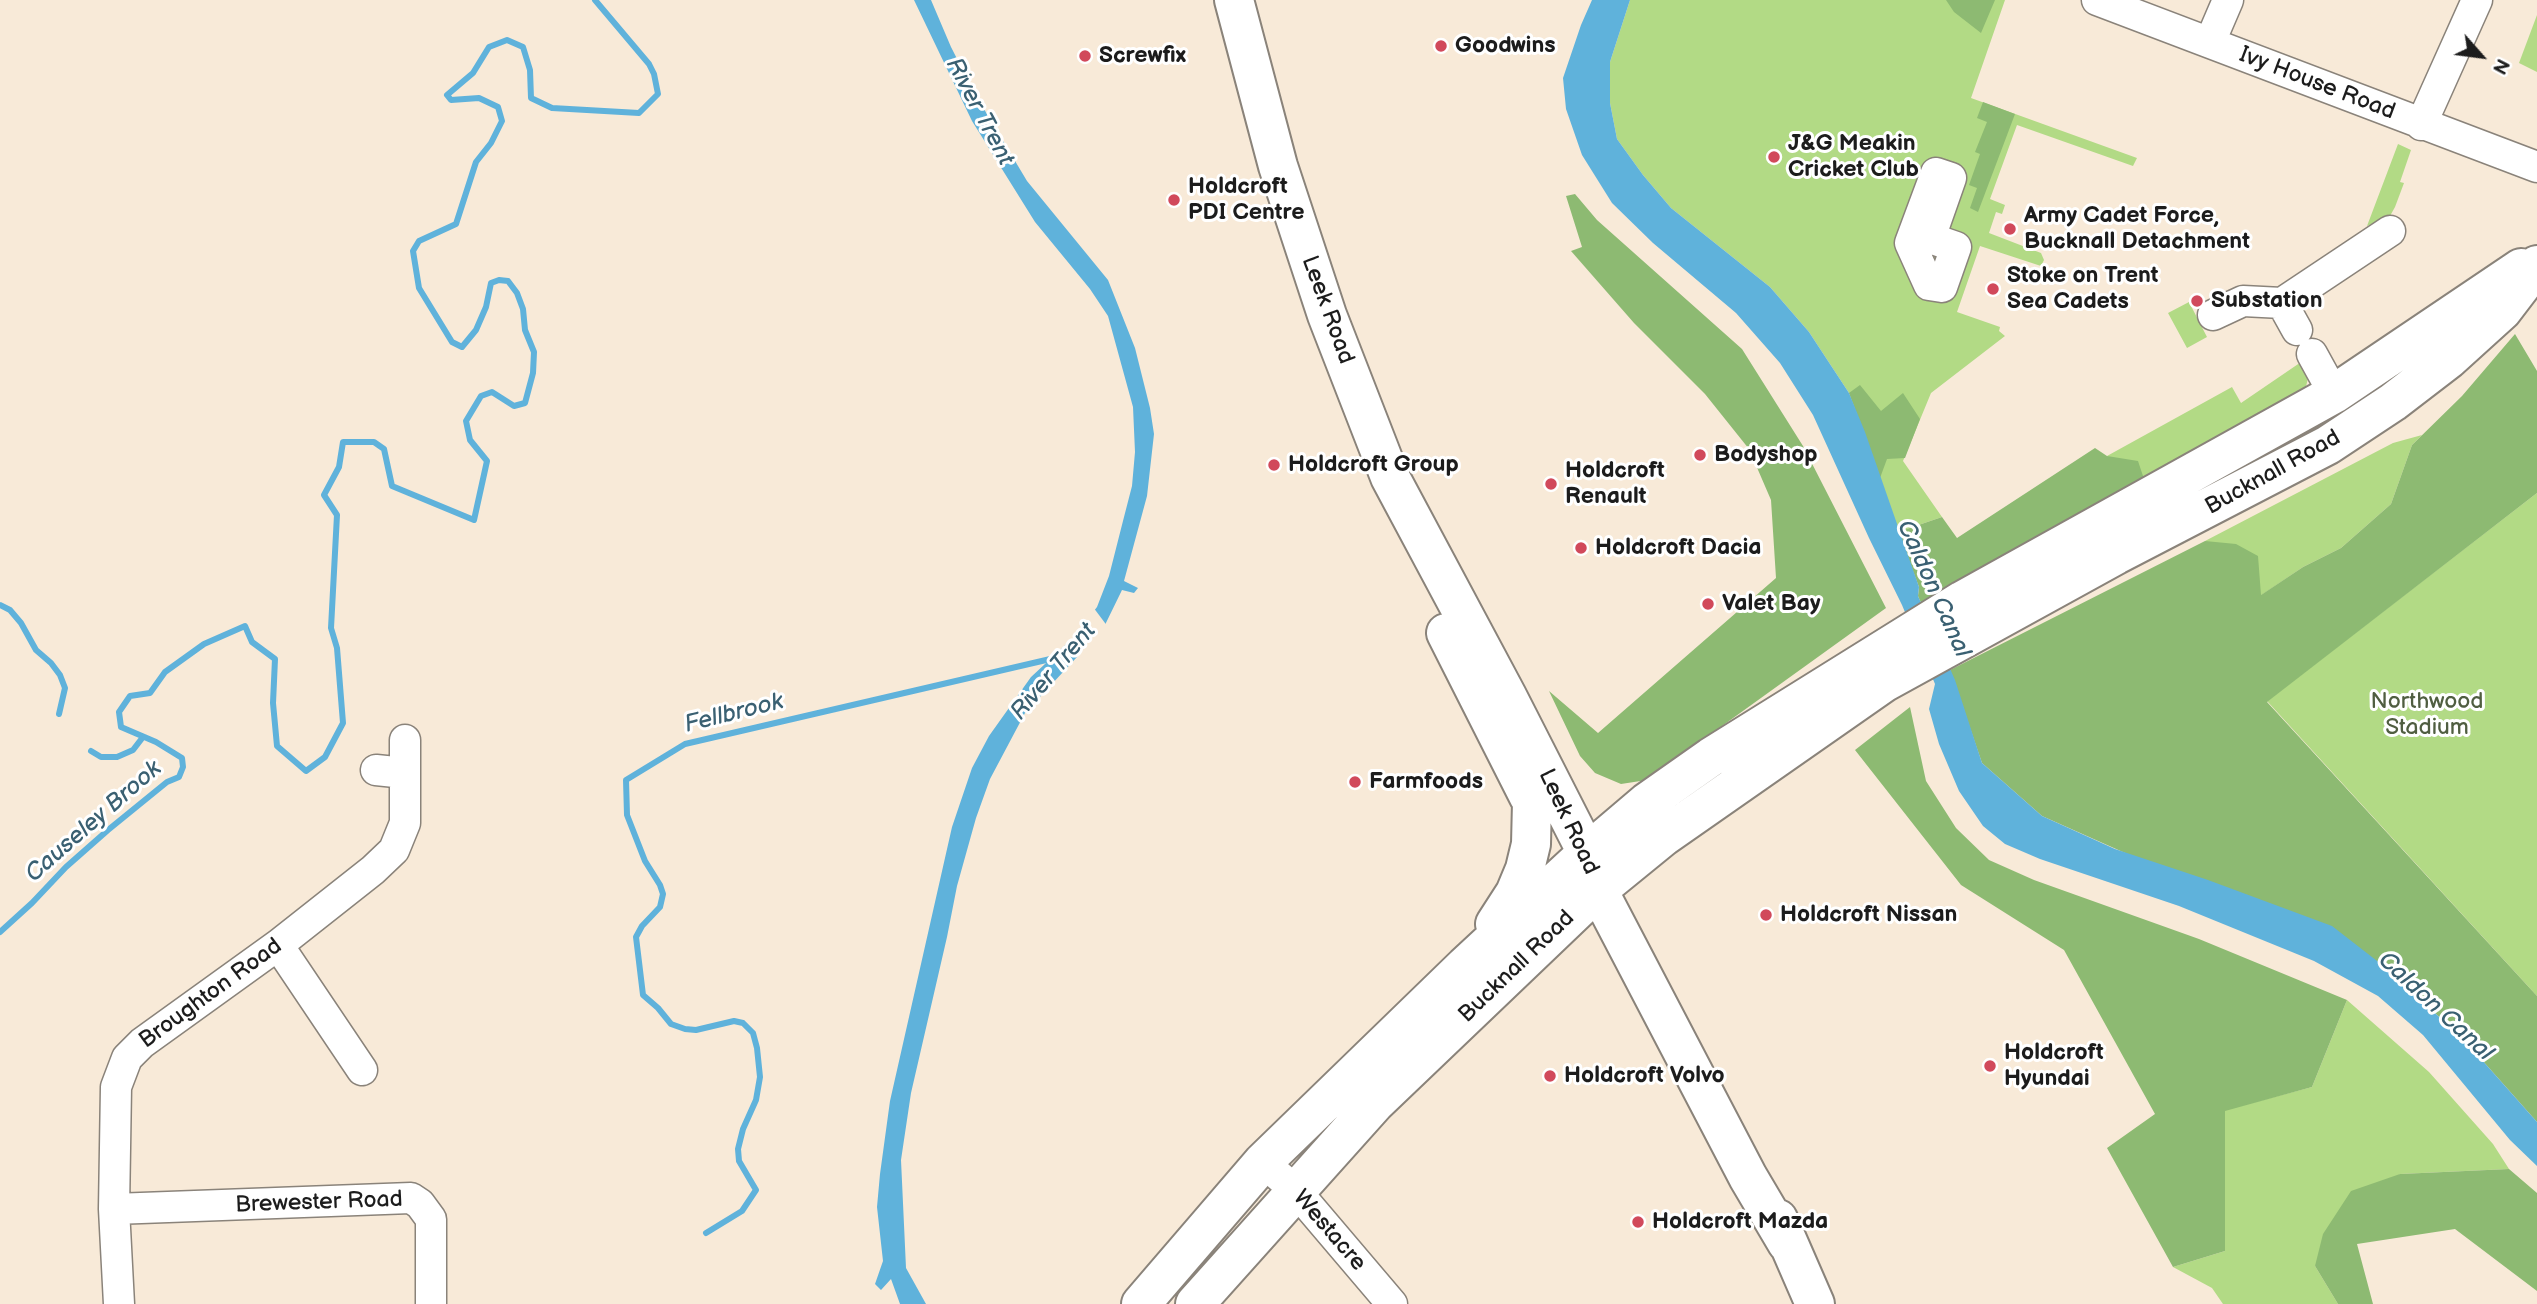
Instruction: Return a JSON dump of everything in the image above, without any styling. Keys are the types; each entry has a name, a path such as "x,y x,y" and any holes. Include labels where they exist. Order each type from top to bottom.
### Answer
{"main road":[{"name":"Leek Road","path":"1234,0 1278,166 1332,327 1399,495 1421,578 1456,655 1532,802 1593,871"},
{"name":"Bucknall Road","path":"1141,1304 1264,1162 1364,1089 1593,871 1647,802 1712,757 1880,668 2334,394 2537,257"},
{"name":"Bucknall Road","path":"1968,616 2328,445 2393,402 2449,359 2502,311 2537,265"},
{"path":"1399,495 1458,556 1563,751 1593,871 1736,1154 1787,1243 1815,1304"},
{"path":"1465,966 1515,893 1525,869 1531,844 1532,802"},
{"path":"1465,966 1593,871"},
{"name":"Bucknall Road","path":"1423,1031 1465,966"},
{"name":"Bucknall Road","path":"1195,1304 1296,1191 1364,1089"}],"street":[{"name":"Ivy House Road","path":"2097,0 2537,167"},
{"path":"2210,42 2228,0"},
{"path":"2421,125 2477,0"},
{"path":"2213,315 2243,301 2282,303 2390,231"},
{"path":"2282,303 2334,394"},
{"name":"Broughton Road","path":"119,1304 114,1209 116,1087 127,1058 142,1043 278,945 373,870 394,850 405,823 390,771 405,740"},
{"path":"278,945 362,1070"},
{"name":"Westacre","path":"1264,1162 1296,1191 1392,1304"},
{"name":"Brewester Road","path":"114,1209 411,1198 430,1219 431,1304"}],"green space":[{"path":"1630,0 2005,0 1971,98 2137,158 2133,166 2017,125 1990,199 2005,205 2002,214 1996,212 1989,233 2041,253 2044,260 2041,266 1980,246 1957,312 2000,327 1999,331 2005,336 1931,393 1903,461 1942,517 1898,532 1865,432 1849,393 1809,332 1770,287 1671,208 1617,139 1610,103 1610,62"},
{"path":"1946,0 1995,0 1981,33 1954,12"},
{"path":"2537,15 2537,72 2519,63"},
{"path":"1983,102 2015,114 1978,212 1970,208 1977,188 1969,185 1980,154 1975,152 1987,122 1977,118"},
{"path":"2398,144 2411,150 2400,182 2404,183 2395,207 2390,216 2367,226"},
{"path":"1575,194 1597,220 1742,349 1803,446 1886,608 1647,780 1621,784 1595,773 1580,756 1549,691 1598,733 1776,578 1771,500 1749,449 1705,394 1634,323 1571,251 1582,247 1566,196"},
{"path":"2189,302 2207,337 2187,348 2168,313"},
{"path":"2515,334 2537,371 2537,493 2267,702 2537,996 2537,1122 2466,1042 2390,971 2042,816 1982,763 1950,670 2205,541 2236,544 2258,556 2261,595 2303,567 2341,548 2391,504 2412,445 2462,396"},
{"path":"2307,358 2308,378 2305,391 2145,482 2107,456 2232,387 2241,403"},
{"path":"1860,385 1881,411 1903,393 1920,419 1905,458 1887,459 1880,478 1849,393"},
{"path":"2422,435 2412,445 2391,504 2341,548 2303,567 2260,596 2205,541 2393,443"},
{"path":"2095,448 2107,456 2138,461 2145,482 1924,610 1918,596 1919,587 1898,532 1942,517 1957,538"},
{"name":"Northwood Stadium","path":"2537,493 2537,996 2267,701"},
{"path":"1910,707 1926,781 1956,828 1989,860 2034,880 2199,939 2347,1000 2312,1087 2225,1111 2225,1251 2173,1267 2107,1148 2155,1114 2064,950 1961,885 1855,750"},
{"path":"2347,1000 2429,1072 2493,1144 2509,1169 2400,1174 2315,1266 2338,1304 2223,1304 2212,1288 2173,1267 2225,1251 2225,1110 2312,1087"},
{"path":"2509,1169 2537,1193 2537,1291 2455,1229 2357,1244 2373,1304 2338,1304 2315,1266 2323,1234 2351,1191 2400,1174"}],"water":[{"name":"River Trent","path":"914,0 931,0 975,94 1027,181 1108,280 1135,348 1154,434 1147,496 1124,581 1138,588 1134,593 1122,590 1103,629 1025,713 990,779 976,818 957,886 911,1093 901,1160 906,1268 926,1304 900,1304 891,1279 881,1290 875,1284 883,1261 877,1207 880,1174 890,1101 952,827 972,768 989,736 1031,677 1074,637 1097,607 1109,576 1132,486 1135,452 1133,407 1108,316 1090,289 1035,222 972,121"},
{"path":"1592,0 1630,0 1610,62 1610,103 1617,139 1671,208 1770,287 1809,332 1849,393 1919,587 1918,596 1955,680 1982,763 2042,816 2115,849 2332,926 2390,971 2466,1042 2537,1122 2537,1166 2510,1140 2423,1035 2378,996 2314,961 2179,906 2040,859 2005,844 1983,826 1959,791 1939,744 1929,709 1935,684 1902,605 1813,415 1780,363 1736,313 1653,243 1612,203 1582,155 1566,109 1563,78"}],"pier":[{"path":"1093,607 1108,627 1082,658 1067,639"}],"waterway":[{"name":"Causeley Brook","path":"0,932 108,830 167,782 179,777 183,767 182,758 156,742 121,727 119,712 130,696 150,693 165,672 204,644 245,626 252,642 275,659 273,703 277,746 306,771 325,757 343,723 337,648 331,628 337,515 324,495 339,467 343,442 374,442 384,449 392,486 474,520 487,461 470,440 466,421 481,396 492,392 514,406 525,403 533,373 534,352 525,330 523,309 517,293 508,281 491,283 486,307 476,330 462,347 452,342 419,288 413,251 419,241 456,224 476,162 491,143 502,121 498,107 479,98 451,100 447,95 473,73 489,47 507,40 523,47 530,70 531,98 552,108 639,113 658,94 654,74 649,64 595,0"},
{"path":"0,605 10,610 21,623 36,650 60,675 65,688 59,714"},
{"name":"Fellbrook","path":"706,1233 742,1211 756,1190 739,1161 738,1149 743,1129 756,1100 760,1077 757,1048 753,1033 743,1023 734,1021 696,1030 685,1029 671,1024 643,995 636,937 642,926 660,907 663,894 645,861 627,815 626,780 685,744 1059,657"},
{"path":"91,751 101,757 117,757 133,750 143,737"}],"place":[{"name":"Goodwins","path":"1441,46"},
{"name":"Screwfix","path":"1085,56"},
{"name":"J&G Meakin Cricket Club","path":"1774,157"},
{"name":"Holdcroft PDI Centre","path":"1174,200"},
{"name":"Army Cadet Force, Bucknall Detachment","path":"2010,229"},
{"name":"Stoke on Trent Sea Cadets","path":"1993,289"},
{"name":"Substation","path":"2197,301"},
{"name":"Bodyshop","path":"1700,455"},
{"name":"Holdcroft Group","path":"1274,465"},
{"name":"Holdcroft Renault","path":"1551,484"},
{"name":"Holdcroft Dacia","path":"1581,548"},
{"name":"Valet Bay","path":"1708,604"},
{"name":"Farmfoods","path":"1355,782"},
{"name":"Holdcroft Nissan","path":"1766,915"},
{"name":"Holdcroft Hyundai","path":"1990,1066"},
{"name":"Holdcroft Volvo","path":"1550,1076"},
{"name":"Holdcroft Mazda","path":"1638,1222"}],"water label":[{"name":"Caldon Canal","path":"1933,589"},
{"name":"Caldon Canal","path":"2435,1007"}]}
